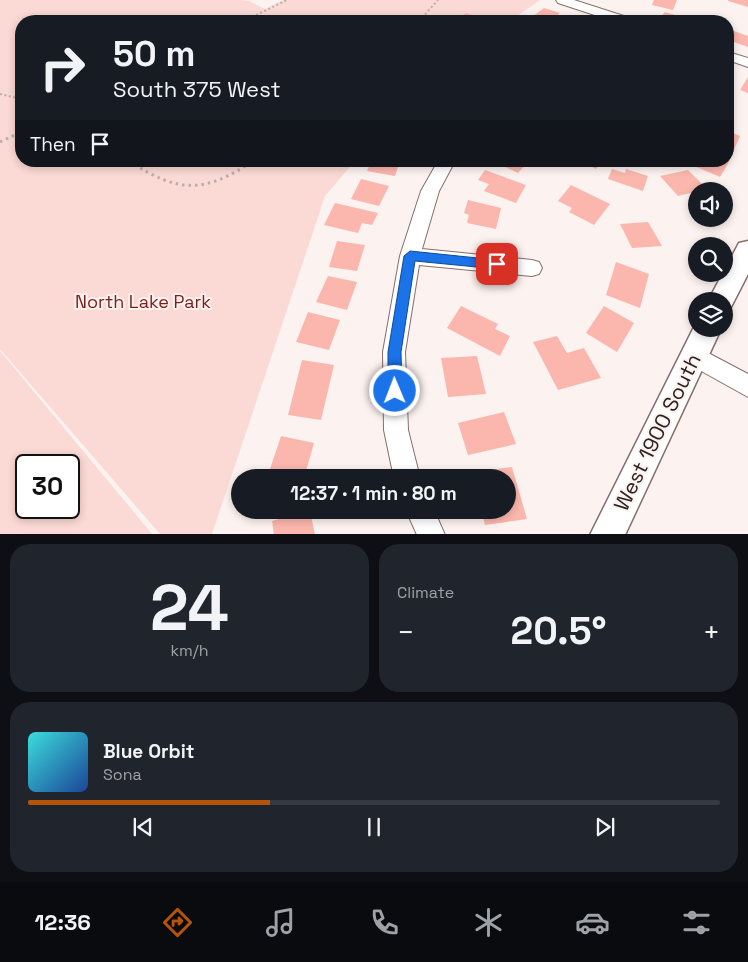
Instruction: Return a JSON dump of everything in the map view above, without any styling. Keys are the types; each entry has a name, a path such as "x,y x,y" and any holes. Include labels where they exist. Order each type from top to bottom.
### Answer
{"street":[{"path":"562,0 592,15"},
{"path":"598,15 611,4"},
{"path":"734,58 748,63"},
{"path":"406,469 396,430 394,352 410,256 430,191 444,167"},
{"path":"726,292 748,250"},
{"path":"410,256 532,268"},
{"path":"700,342 748,386"},
{"name":"West 1900 South","path":"607,534 700,342"},
{"path":"424,519 430,534"}],"path":[{"path":"256,15 287,0"},
{"path":"424,15 438,0"},
{"path":"0,94 15,98"},
{"path":"0,142 15,135"},
{"path":"139,167 165,183 197,187 219,180 245,167"}],"green space":[{"name":"North Lake Park","path":"0,0 238,0 249,1 265,9 283,0 540,0 519,15 15,15 15,167 350,167 325,196 234,469 231,469 231,477 212,534 160,534 0,349"},
{"path":"0,351 152,534 0,534"}],"building":[{"path":"654,0 677,0 673,10 652,5"},
{"path":"748,0 748,7 728,1"},
{"path":"544,8 560,13 558,15 534,15"},
{"path":"665,12 675,15 662,15"},
{"path":"734,31 748,36 748,47 734,42"},
{"path":"748,77 748,93 740,90"},
{"path":"734,134 740,136 734,150"},
{"path":"369,167 398,167 395,176 367,171"},
{"path":"505,167 524,167 518,173"},
{"path":"697,167 726,167 720,177"},
{"path":"612,169 625,173 626,169 648,176 643,191 608,179"},
{"path":"485,170 526,185 516,203 484,191 489,184 478,180"},
{"path":"688,170 700,182 688,182 688,194 678,196 660,176"},
{"path":"361,179 389,186 379,206 351,199"},
{"path":"571,185 610,204 594,225 569,212 572,208 558,201"},
{"path":"468,200 501,208 496,229 467,223 469,215 464,213"},
{"path":"335,203 378,213 372,225 362,223 358,233 324,225"},
{"path":"648,222 662,246 632,248 620,224"},
{"path":"337,241 365,245 357,271 329,267"},
{"path":"616,262 649,274 640,308 606,295"},
{"path":"328,276 357,282 347,310 316,302"},
{"path":"461,306 498,324 495,329 510,336 500,356 447,328"},
{"path":"604,306 634,323 617,352 586,333"},
{"path":"308,312 340,320 329,350 296,342"},
{"path":"557,336 567,353 584,348 601,378 558,390 533,342"},
{"path":"477,356 486,394 448,397 441,358"},
{"path":"302,360 334,365 321,420 288,415"},
{"path":"504,412 516,444 468,455 458,423"},
{"path":"281,436 314,443 307,469 270,469"},
{"path":"512,467 513,469 496,469"},
{"path":"516,481 527,519 485,525 483,519 516,519"},
{"path":"279,519 312,519 315,534 274,534 272,521"}],"route":[{"path":"395,391 394,352 410,256 497,264"}]}
